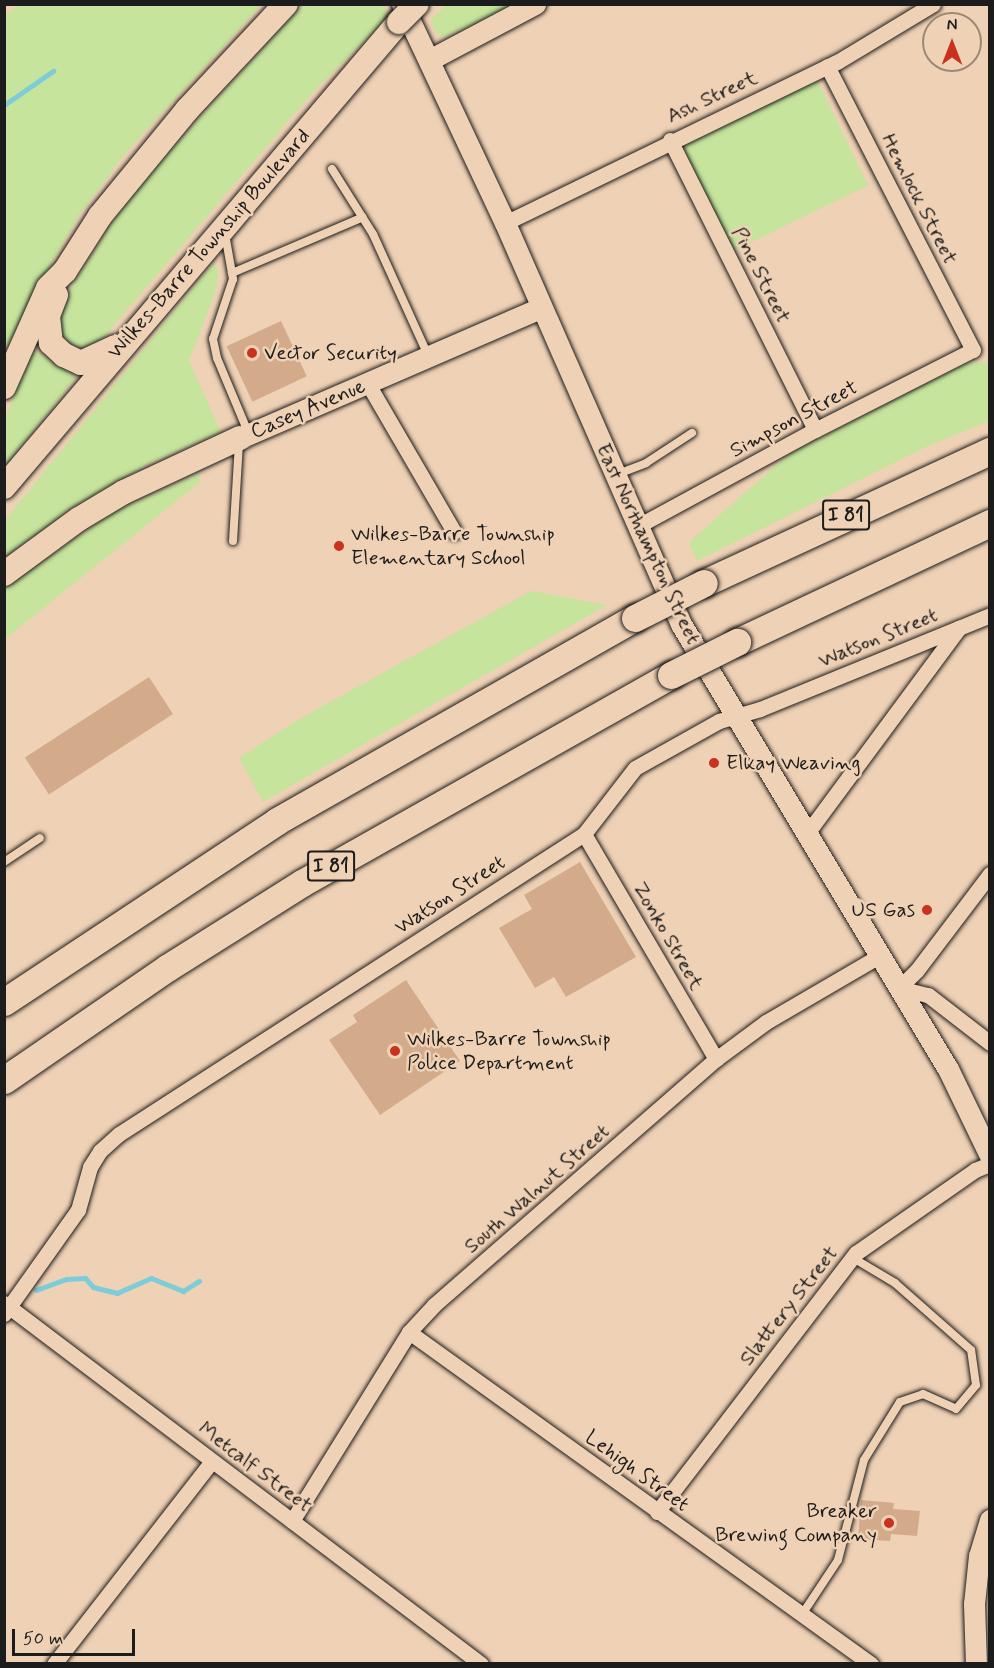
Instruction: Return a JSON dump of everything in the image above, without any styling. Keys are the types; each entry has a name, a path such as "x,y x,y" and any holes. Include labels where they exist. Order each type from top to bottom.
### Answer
{"highway":[{"name":"I 81","path":"4,1002 277,821 635,618 704,583 990,451"},
{"name":"I 81","path":"4,1080 167,968 302,883 671,675 990,523"}],"main road":[{"path":"4,387 48,288 65,271 131,175 286,4"},
{"name":"Wilkes-Barre Township Boulevard","path":"4,487 401,13 417,4"},
{"path":"431,58 535,4"},
{"name":"East Northampton Street","path":"401,13 431,58 636,527 681,624 738,715 879,957 948,1069 990,1156"},
{"path":"65,271 48,316 51,343 64,356 81,363 127,339"},
{"name":"Casey Avenue","path":"244,436 540,308"},
{"path":"4,574 79,519 124,492 244,436"},
{"path":"976,1664 974,1604 980,1556 990,1520"}],"street":[{"name":"Ash Street","path":"505,223 670,140 827,66 933,4"},
{"name":"Hemlock Street","path":"827,66 973,350"},
{"name":"Pine Street","path":"670,140 815,430"},
{"name":"Simpson Street","path":"636,527 815,430 973,350"},
{"path":"368,384 454,532"},
{"name":"Watson Street","path":"5,1308 78,1210 90,1167 100,1151 119,1134 584,834 635,768 719,721 990,615"},
{"path":"808,832 959,628"},
{"name":"Zonko Street","path":"584,834 716,1059"},
{"path":"899,988 918,970 988,878"},
{"name":"South Walnut Street","path":"292,1521 409,1332 434,1305 716,1059 766,1022 879,957"},
{"path":"899,988 928,995 990,1043"},
{"name":"Slattery Street","path":"657,1512 853,1258 975,1170 990,1164"},
{"name":"Metcalf Street","path":"5,1308 481,1664"},
{"name":"Lehigh Street","path":"409,1332 801,1616 871,1664"},
{"path":"54,1664 211,1461"}],"lane":[{"path":"332,169 363,217 429,356"},
{"path":"232,273 363,217"},
{"path":"223,227 232,273 229,298 213,339 217,358 244,436 233,541"},
{"path":"614,475 646,463 692,433"},
{"path":"4,862 40,838"},
{"path":"801,1616 838,1560 864,1460 900,1402 923,1394 956,1409 976,1384 971,1350 895,1283 853,1258"}],"green space":[{"path":"20,4 261,5 123,156 80,214 49,268 4,365 4,16"},
{"path":"303,5 384,5 389,17 314,91 99,343 87,349 65,342 57,326 61,304 117,214 141,182"},
{"path":"446,5 516,5 444,37 437,34 430,20"},
{"path":"817,80 868,185 733,251 681,146"},
{"path":"214,262 219,273 215,293 189,361 221,432 150,463 76,505 5,557 5,520"},
{"path":"33,349 76,377 5,466 5,419"},
{"path":"989,362 989,421 928,446 697,561 689,542 789,454 964,363"},
{"path":"200,473 200,482 5,639 5,589 110,514"},
{"path":"531,591 607,605 263,802 239,758 294,722"}],"building":[{"path":"281,321 307,376 252,402 227,346"},
{"path":"149,677 173,714 49,795 25,758"},
{"path":"580,862 636,957 566,997 554,977 535,988 499,928 532,909 524,895"},
{"name":"Wilkes-Barre Township Police Department","path":"406,980 460,1061 380,1115 329,1040 357,1022 353,1015"},
{"name":"Breaker Brewing Company","path":"861,1500 894,1503 893,1509 920,1511 917,1536 891,1534 890,1541 858,1539"}],"waterway":[{"path":"4,105 53,71"},
{"path":"36,1290 67,1279 85,1278 93,1287 117,1293 151,1278 183,1291 199,1281"}],"place":[{"name":"Vector Security","path":"252,353"},
{"name":"Wilkes-Barre Township Elementary School","path":"339,546"},
{"name":"Elkay Weaving","path":"714,763"},
{"name":"US Gas","path":"927,910"},
{"name":"Wilkes-Barre Township Police Department","path":"395,1051"},
{"name":"Breaker Brewing Company","path":"889,1523"}]}
